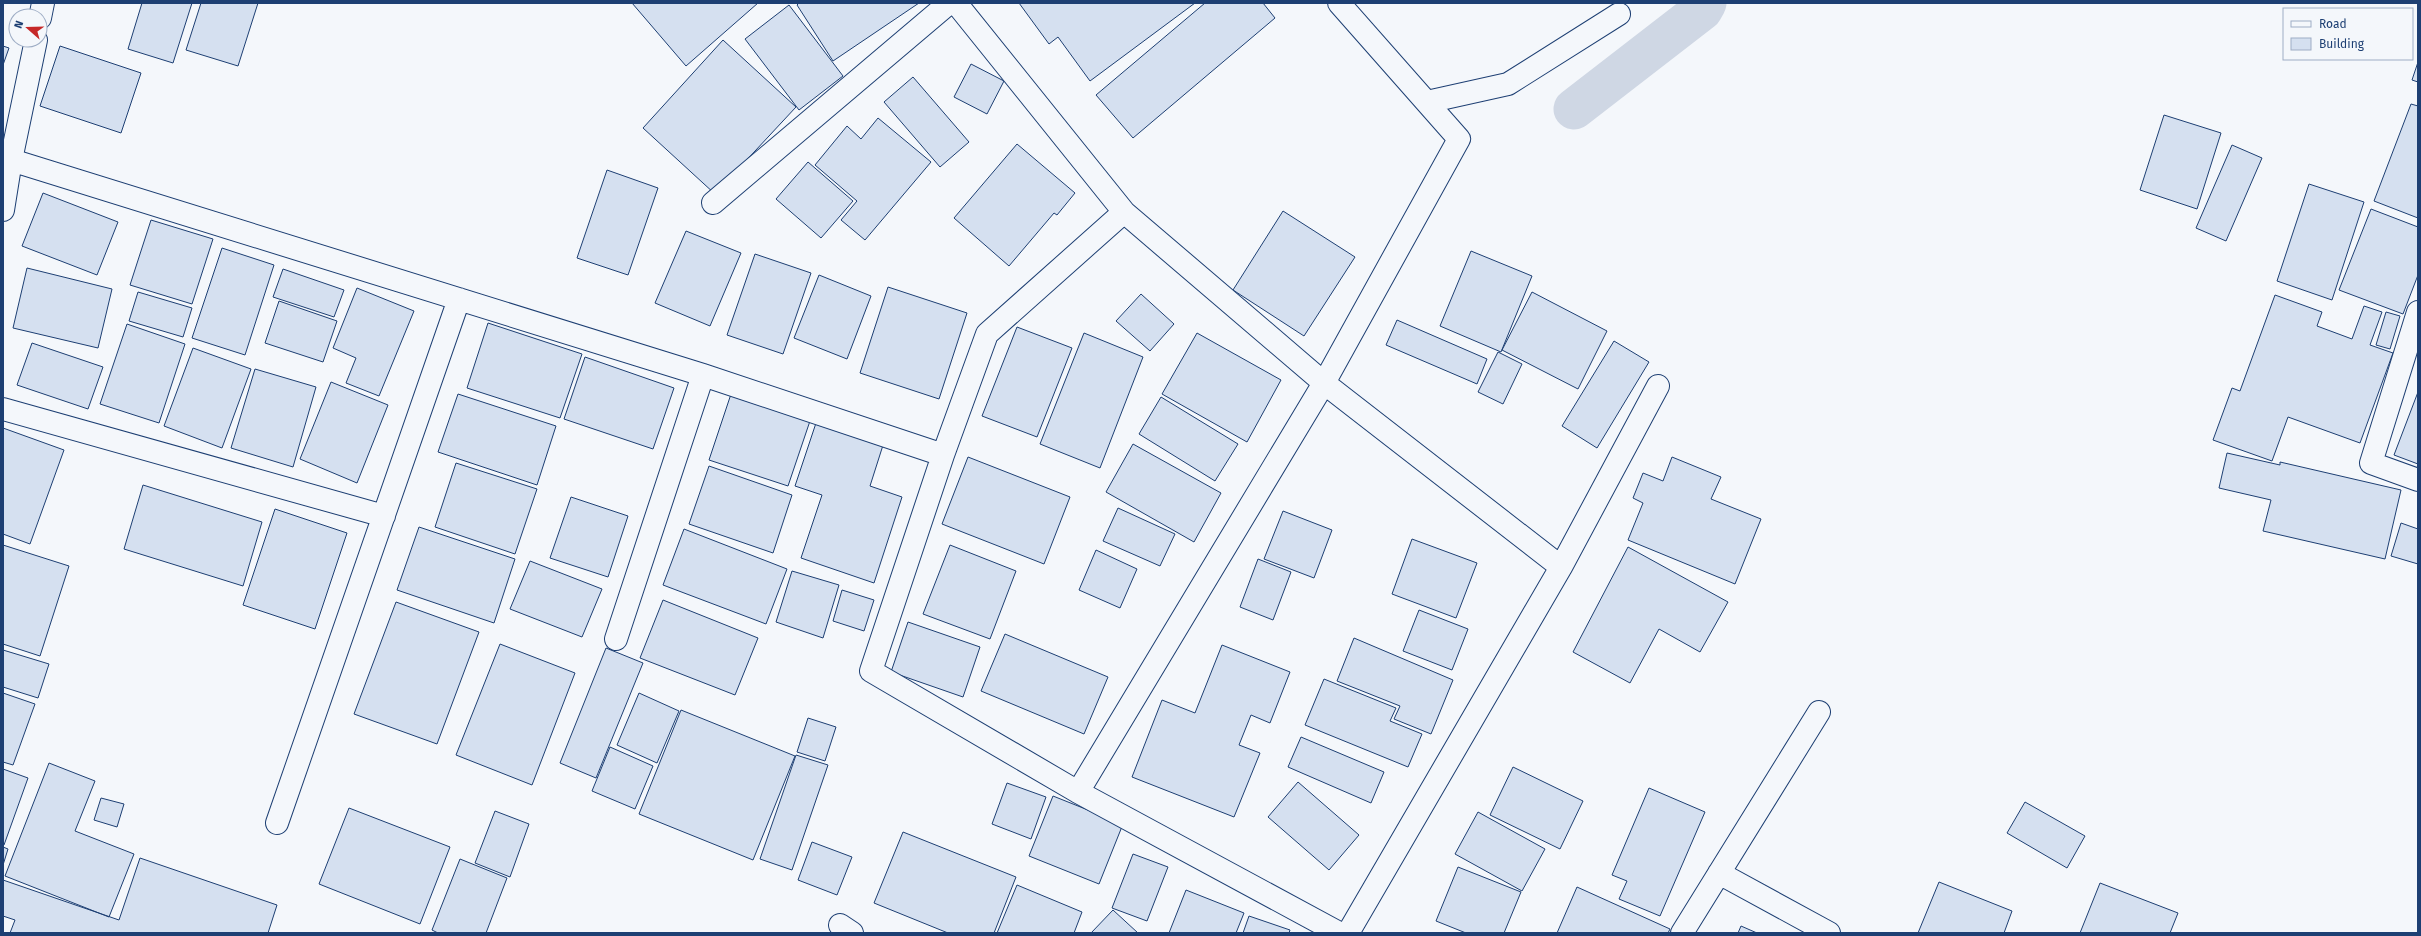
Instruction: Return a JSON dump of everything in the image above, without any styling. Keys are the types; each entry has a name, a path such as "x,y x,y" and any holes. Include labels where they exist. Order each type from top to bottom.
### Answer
{"street":[{"path":"713,203 949,3"},
{"path":"956,3 1124,212 1324,383 1561,567"},
{"path":"1078,792 1324,383 1459,139 1339,3"},
{"path":"1427,102 1508,84 1619,14"},
{"path":"3,210 11,160 34,48"},
{"path":"11,160 703,375 943,454"},
{"path":"1124,212 987,334 943,454 871,671 1078,792 1339,933"},
{"path":"277,823 458,299"},
{"path":"2418,312 2371,463 2418,480"},
{"path":"616,639 703,375"},
{"path":"1348,933 1561,567 1658,386"},
{"path":"3,410 384,516"},
{"path":"1682,933 1819,712"},
{"path":"1719,873 1829,933"}],"building":[{"path":"142,3 192,3 173,63 128,49"},
{"path":"201,3 258,3 238,66 186,50"},
{"path":"632,3 758,3 686,66"},
{"path":"799,3 919,3 833,61 797,5"},
{"path":"1019,3 1195,3 1090,81 1058,37 1049,44"},
{"path":"1205,3 1263,3 1275,18 1133,138 1096,95"},
{"path":"789,5 843,76 799,110 745,39"},
{"path":"723,40 796,107 715,194 643,128"},
{"path":"3,46 9,48 3,65"},
{"path":"60,46 141,73 121,133 40,106"},
{"path":"2418,62 2418,82 2412,80"},
{"path":"971,64 1004,81 987,114 954,97"},
{"path":"913,77 969,142 940,167 884,102"},
{"path":"2411,104 2418,106 2418,218 2374,201"},
{"path":"2164,115 2221,133 2197,209 2140,190"},
{"path":"878,118 931,162 865,240 841,220 857,201 815,165 847,126 861,139"},
{"path":"1017,144 1075,193 1057,215 1054,213 1009,266 954,218"},
{"path":"2232,145 2262,158 2226,241 2196,228"},
{"path":"808,162 853,201 821,238 776,199"},
{"path":"607,170 658,188 628,275 577,258"},
{"path":"2309,184 2364,202 2332,300 2277,281"},
{"path":"43,193 118,222 97,275 22,246"},
{"path":"2371,209 2418,227 2418,275 2403,314 2339,290"},
{"path":"1283,211 1355,257 1304,336 1233,290"},
{"path":"151,220 213,239 192,304 130,285"},
{"path":"686,231 741,253 710,326 655,303"},
{"path":"222,248 274,265 245,355 192,338"},
{"path":"1471,251 1532,276 1501,352 1440,326"},
{"path":"755,254 811,273 783,354 727,335"},
{"path":"27,268 112,289 98,348 13,328"},
{"path":"283,269 344,290 334,317 273,297"},
{"path":"819,275 871,296 847,359 794,338"},
{"path":"888,287 967,313 939,399 860,373"},
{"path":"357,288 414,311 379,396 346,383 356,358 333,348"},
{"path":"138,292 192,308 183,337 129,321"},
{"path":"1532,292 1607,331 1578,389 1502,350"},
{"path":"1141,294 1174,324 1150,351 1116,321"},
{"path":"2275,295 2322,312 2317,326 2352,339 2364,306 2382,312 2370,345 2393,353 2360,443 2288,417 2272,461 2213,440 2232,388 2240,391"},
{"path":"279,301 337,321 323,362 265,343"},
{"path":"2386,312 2400,316 2390,349 2376,345"},
{"path":"1397,320 1487,359 1477,384 1386,345"},
{"path":"488,323 582,354 560,418 467,388"},
{"path":"127,324 185,344 159,423 100,404"},
{"path":"1017,327 1072,348 1037,437 982,416"},
{"path":"1084,333 1143,357 1100,468 1040,444"},
{"path":"1197,333 1281,380 1247,442 1162,394"},
{"path":"1614,341 1649,362 1597,448 1562,426"},
{"path":"32,343 103,367 88,409 17,385"},
{"path":"193,348 251,369 222,448 164,426"},
{"path":"1498,352 1522,364 1503,404 1478,392"},
{"path":"585,357 674,388 653,449 564,419"},
{"path":"255,369 316,387 293,467 231,448"},
{"path":"331,382 388,405 357,483 300,459"},
{"path":"733,388 812,415 788,486 709,460"},
{"path":"2418,392 2418,464 2394,455"},
{"path":"458,394 556,426 537,485 438,452"},
{"path":"1161,397 1238,444 1215,481 1139,434"},
{"path":"817,420 884,442 870,486 902,497 874,583 801,558 822,495 795,486"},
{"path":"3,428 64,450 30,544 3,534"},
{"path":"1133,444 1221,493 1194,542 1106,492"},
{"path":"2227,453 2280,465 2280,462 2401,490 2385,559 2263,531 2271,500 2219,488"},
{"path":"968,457 1070,497 1044,564 942,524"},
{"path":"1672,457 1721,477 1711,499 1761,519 1735,584 1628,540 1643,503 1633,498 1643,473 1663,481"},
{"path":"456,463 537,489 515,554 435,527"},
{"path":"709,466 792,495 773,553 689,524"},
{"path":"143,485 262,522 243,586 124,549"},
{"path":"571,497 628,516 608,577 550,558"},
{"path":"1118,508 1175,534 1160,566 1103,541"},
{"path":"275,509 347,533 315,629 243,605"},
{"path":"1283,511 1332,530 1314,578 1264,559"},
{"path":"2401,523 2418,529 2418,564 2391,556"},
{"path":"419,527 515,559 494,623 397,590"},
{"path":"684,529 787,569 766,624 663,585"},
{"path":"1412,539 1477,563 1456,618 1392,594"},
{"path":"3,545 69,566 40,656 3,644"},
{"path":"950,545 1016,571 990,639 923,614"},
{"path":"1628,547 1728,602 1700,652 1659,629 1630,683 1573,652"},
{"path":"1096,550 1137,569 1120,608 1079,590"},
{"path":"1258,559 1291,572 1273,620 1240,607"},
{"path":"530,561 602,589 582,637 510,609"},
{"path":"792,571 839,585 823,638 776,622"},
{"path":"842,590 874,600 864,631 833,621"},
{"path":"663,600 758,638 735,695 640,658"},
{"path":"396,602 479,632 437,744 354,714"},
{"path":"1419,610 1468,629 1452,670 1403,651"},
{"path":"908,622 980,647 963,697 891,672"},
{"path":"1005,634 1108,677 1084,734 981,691"},
{"path":"1354,638 1453,680 1431,734 1394,719 1400,706 1337,681"},
{"path":"500,644 575,673 532,785 456,755"},
{"path":"1222,645 1290,672 1270,723 1251,715 1239,745 1260,753 1234,817 1132,777 1162,700 1195,713"},
{"path":"606,648 643,663 596,778 560,763"},
{"path":"3,650 49,664 38,698 3,687"},
{"path":"1324,679 1396,708 1390,721 1422,734 1408,767 1305,725"},
{"path":"3,693 35,704 13,765 3,762"},
{"path":"639,693 679,711 657,763 617,745"},
{"path":"681,710 795,756 753,860 639,814"},
{"path":"808,718 836,727 825,761 797,752"},
{"path":"1301,737 1384,772 1371,803 1288,767"},
{"path":"610,747 653,766 635,809 592,791"},
{"path":"796,755 828,765 792,870 760,859"},
{"path":"49,763 95,781 75,831 134,854 109,917 5,876"},
{"path":"1513,767 1583,801 1560,849 1490,815"},
{"path":"3,769 28,778 4,845 3,845"},
{"path":"1298,782 1359,835 1329,870 1268,817"},
{"path":"1007,783 1046,797 1031,839 992,824"},
{"path":"1649,788 1705,812 1660,916 1619,899 1627,881 1612,875"},
{"path":"1053,796 1123,824 1099,884 1029,856"},
{"path":"101,798 124,804 117,827 94,820"},
{"path":"2025,802 2085,836 2067,868 2007,833"},
{"path":"349,808 450,847 420,924 319,884"},
{"path":"495,811 529,824 510,877 475,863"},
{"path":"1478,812 1545,849 1522,891 1455,854"},
{"path":"903,832 1016,877 994,933 948,933 874,903"},
{"path":"812,842 852,857 837,895 798,880"},
{"path":"3,847 8,849 3,865"},
{"path":"1133,854 1168,867 1147,921 1112,908"},
{"path":"140,858 277,905 268,933 10,933 15,920 3,916 3,880 119,920"},
{"path":"460,859 507,878 486,933 438,933 432,930"},
{"path":"1458,867 1521,892 1504,933 1466,933 1436,921"},
{"path":"1939,882 2012,911 2004,933 1918,933"},
{"path":"2100,883 2178,913 2170,933 2080,933"},
{"path":"1017,885 1082,912 1074,933 997,933"},
{"path":"1577,887 1670,929 1668,933 1557,933"},
{"path":"1186,890 1244,913 1236,933 1169,933"},
{"path":"1113,910 1138,933 1091,933"},
{"path":"1249,916 1290,930 1289,933 1243,933"},
{"path":"1741,926 1757,933 1738,933"}],"waterway":[{"path":"1574,109 1702,10 1706,3"}]}
